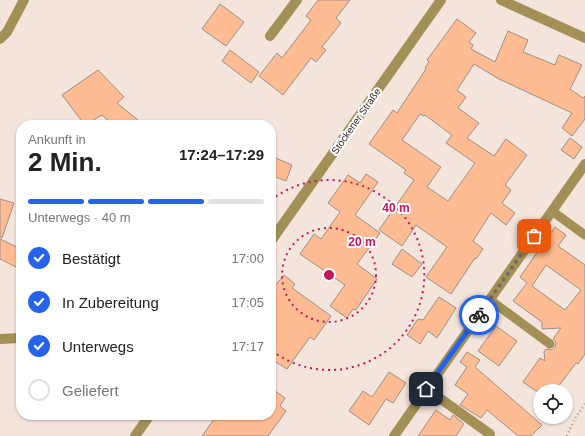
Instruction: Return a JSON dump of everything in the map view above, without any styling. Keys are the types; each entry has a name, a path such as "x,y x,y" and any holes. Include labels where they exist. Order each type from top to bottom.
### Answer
{"street":[{"path":"0,39 7,32 24,0"},
{"path":"270,36 297,0"},
{"name":"Stöckener Straße","path":"276,235 441,0"},
{"path":"501,0 585,38"},
{"path":"394,436 585,164"},
{"path":"0,339 16,338"},
{"path":"426,389 490,434"},
{"path":"136,436 147,420"}],"lane":[{"path":"552,210 585,235"},
{"path":"490,300 550,344"}],"path":[{"path":"567,436 574,420 585,404"}],"building":[{"path":"318,0 350,0 336,18 341,23 322,47 326,50 316,62 311,58 283,95 259,76 277,53 282,58 311,20 306,16"},
{"path":"220,4 244,22 226,46 202,29"},
{"path":"457,19 476,33 469,42 473,45 471,49 495,62 508,31 528,40 523,52 555,65 559,55 582,65 570,89 583,98 585,96 585,119 572,136 562,128 572,113 499,79 474,64 457,90 466,97 458,108 479,123 467,138 494,156 506,139 527,155 505,185 511,190 502,203 515,213 506,225 491,213 473,241 483,249 476,259 475,258 451,294 426,277 447,247 416,225 402,246 379,230 414,180 404,173 406,170 369,144 393,110 397,113 426,69 425,68 429,62 427,60","holes":["420,114 425,115 452,135 446,143 475,163 448,201 427,187 441,167 402,140"]},
{"path":"230,50 259,72 251,83 222,61"},
{"path":"98,70 124,97 117,103 138,120 108,120 102,115 94,120 81,120 62,95"},
{"path":"570,138 582,147 574,159 561,150"},
{"path":"276,158 292,165 286,181 276,177"},
{"path":"366,174 378,182 355,215 380,233 357,264 377,279 356,310 353,309 347,318 330,306 345,285 300,254 314,234 321,239 340,212 328,203 348,175 360,183"},
{"path":"0,199 14,203 2,238 0,237"},
{"path":"555,227 566,235 558,246 585,265 585,354 578,364 576,363 560,384 533,384 533,389 523,382 540,358 545,361 544,352 546,349 552,350 555,347 556,342 553,339 561,328 542,329 542,322 513,301 527,283 520,277","holes":["546,265 581,290 565,310 532,286"]},
{"path":"0,239 16,247 16,267 0,259"},
{"path":"402,249 422,264 412,277 392,264"},
{"path":"284,275 295,284 292,288 331,316 314,340 310,337 287,369 276,362 276,285"},
{"path":"439,297 456,308 437,338 428,331 420,344 407,335 418,319 423,320"},
{"path":"496,326 517,341 499,366 478,351"},
{"path":"467,352 480,360 475,367 533,417 533,424 542,425 531,436 518,436 487,410 481,418 460,405 468,394 455,385 467,367 460,362"},
{"path":"389,372 406,383 393,403 386,399 369,425 349,411 363,391 372,397"},
{"path":"276,392 285,398 280,406 286,411 268,436 202,436 213,420 276,420"},
{"path":"436,410 450,420 453,415 464,424 456,436 418,436"}],"way so far":[{"path":"479,315 534,236"}],"route":[{"path":"426,389 479,315"}]}
